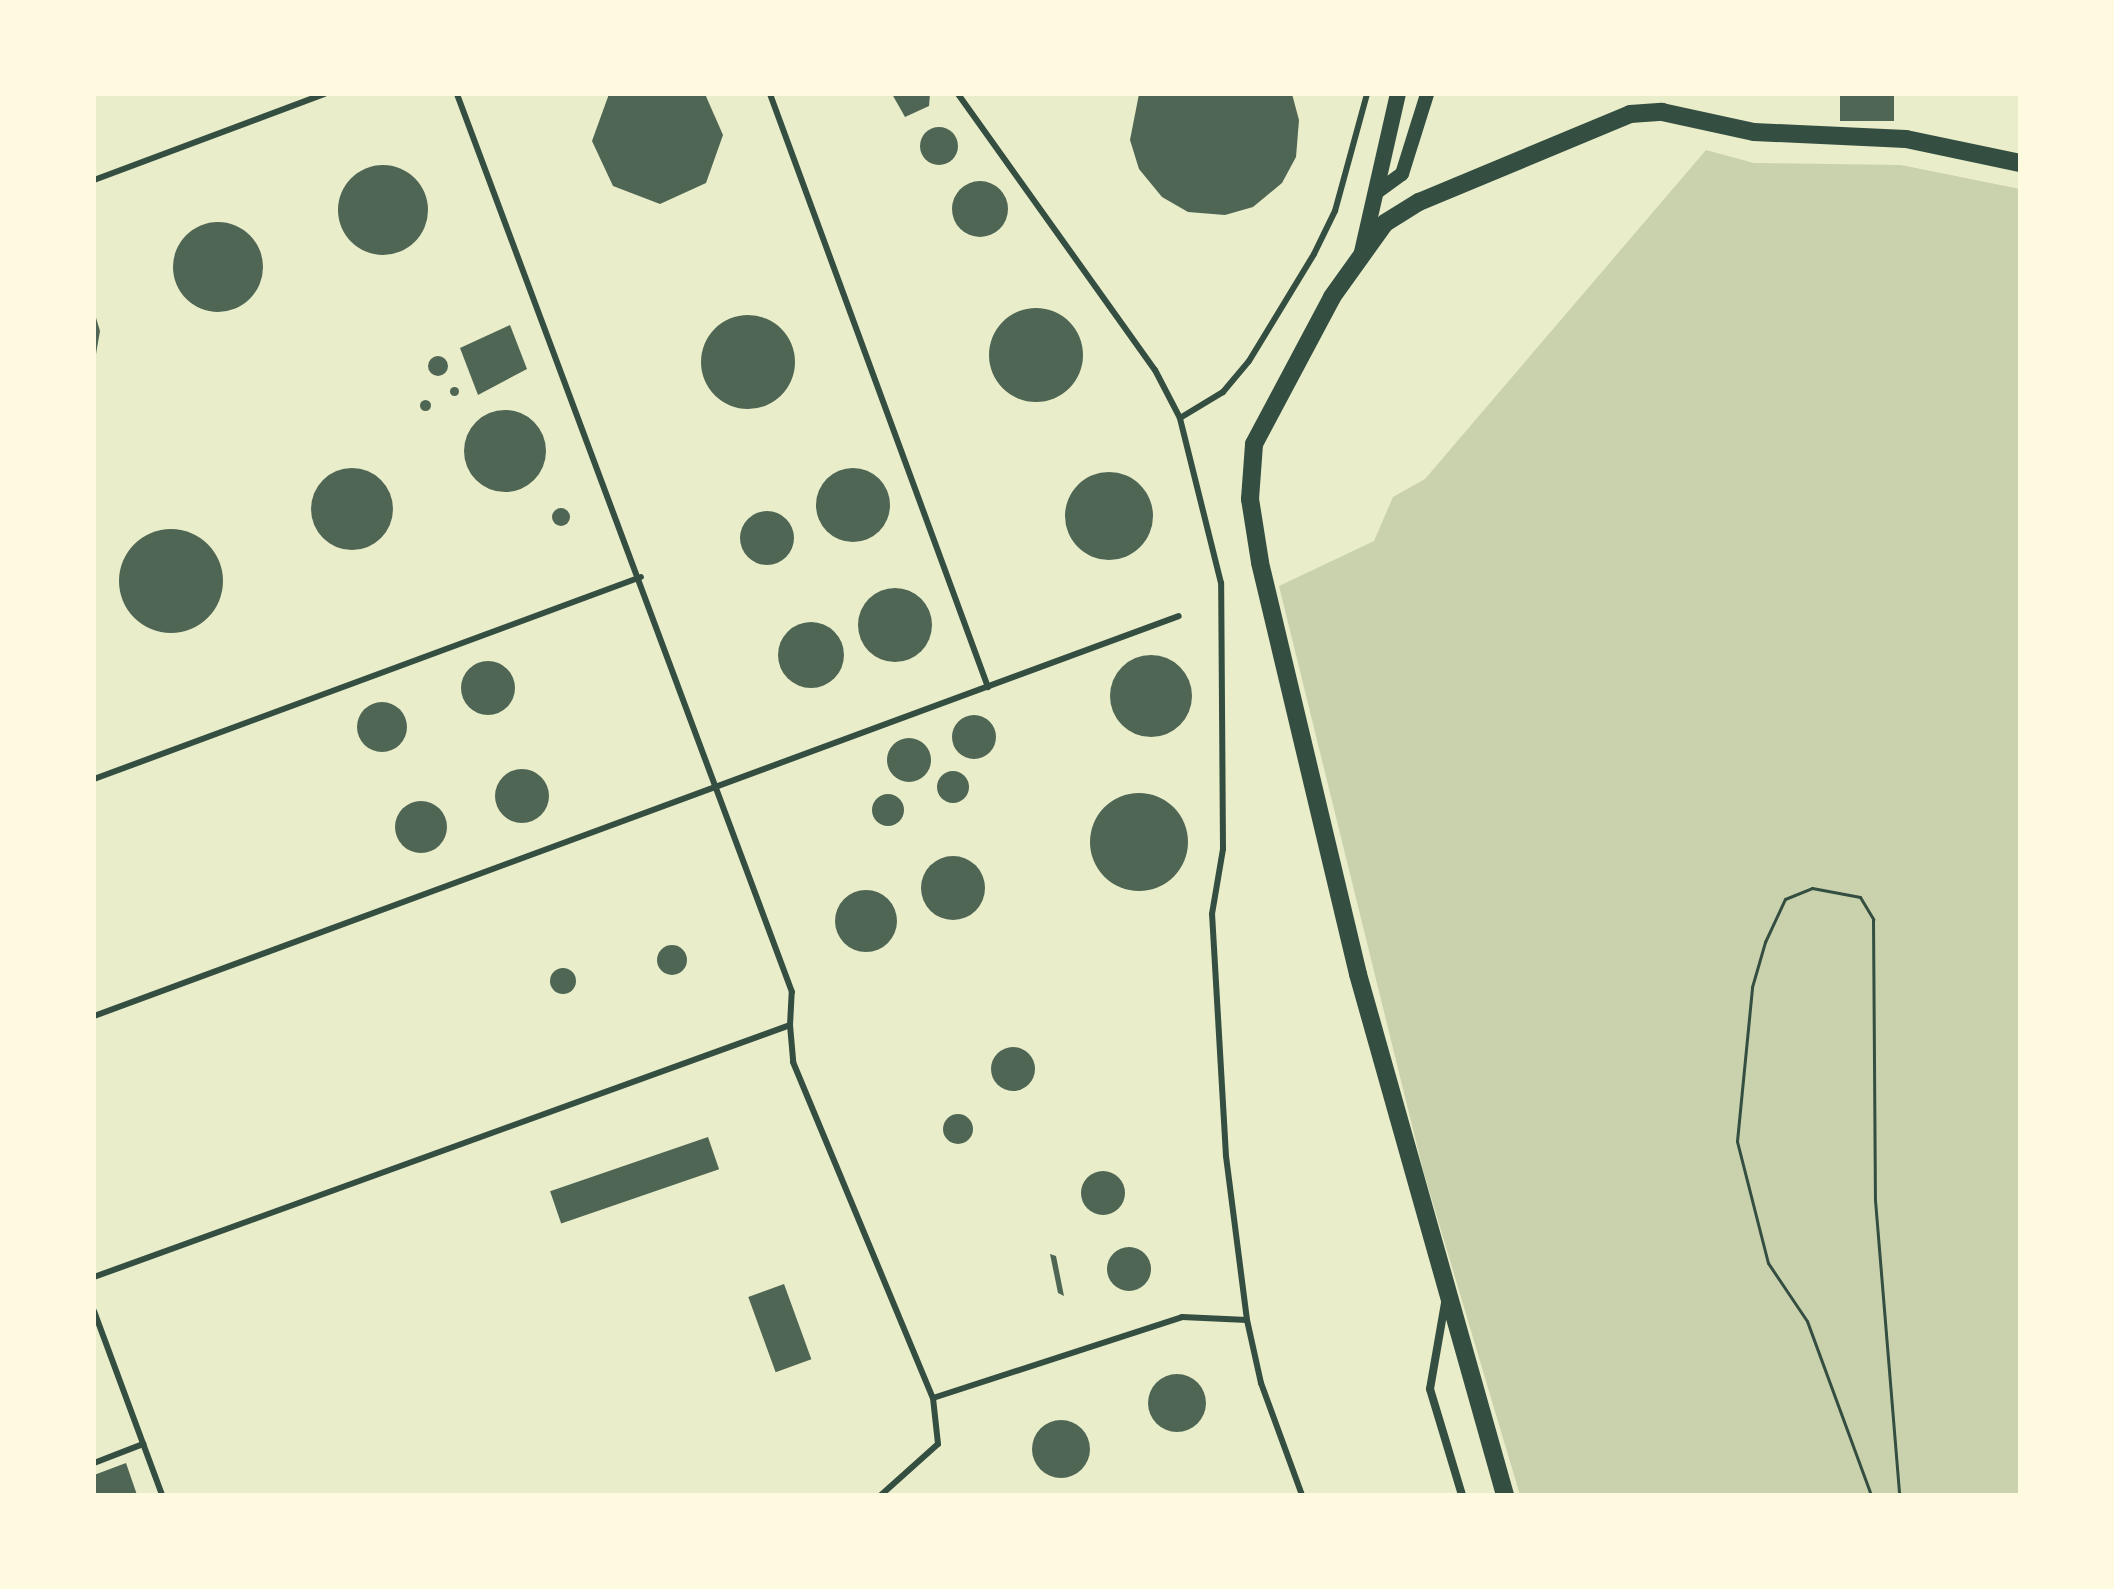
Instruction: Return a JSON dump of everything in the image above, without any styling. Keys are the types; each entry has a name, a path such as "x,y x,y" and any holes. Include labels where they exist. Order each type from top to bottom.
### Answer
{"highway":[{"path":"1505,1495 1446,1296 1358,974 1250,499 1254,444 1277,391 1362,253 1385,223 1419,202 1630,114 1662,112 1754,132 1906,139 2020,163"}],"main road":[{"path":"1362,253 1398,94"}],"street":[{"path":"1377,192 1402,174 1427,94"},
{"path":"1446,1296 1430,1389 1462,1495"}],"lane":[{"path":"94,180 324,94"},
{"path":"457,94 641,577 792,992 790,1025 793,1062 933,1398 938,1444 881,1495"},
{"path":"770,94 988,687"},
{"path":"958,94 1155,370 1180,418 1221,583 1223,849 1212,914 1226,1156 1247,1320 1261,1383 1302,1495"},
{"path":"1180,418 1223,392 1249,361 1314,254 1335,211 1367,94"},
{"path":"94,779 641,577"},
{"path":"94,1016 1179,616"},
{"path":"94,1277 790,1025"},
{"path":"94,1311 162,1495"},
{"path":"933,1398 1182,1317 1247,1320"},
{"path":"94,1463 143,1444"}],"path":[{"path":"1871,1495 1807,1321 1768,1263 1737,1141 1752,987 1765,942 1785,899 1812,888 1860,897 1873,919 1875,1200 1899,1495"}],"green space":[{"path":"1706,150 1754,163 1901,165 2020,189 2020,1495 1520,1495 1423,1170 1279,586 1374,541 1393,497 1425,479"}],"building":[{"path":"609,94 705,94 723,135 706,183 660,204 613,186 592,141"},
{"path":"892,94 930,94 929,106 905,117"},
{"path":"1139,94 1292,94 1299,120 1296,157 1282,183 1253,207 1225,215 1188,212 1162,197 1139,169 1130,140"},
{"path":"1840,94 1894,94 1894,121 1840,121"},
{"path":"939,127 953,132 958,146 953,160 939,165 925,160 920,146 925,132"},
{"path":"383,165 400,169 415,178 424,193 428,210 424,227 415,242 400,251 383,255 366,251 351,242 342,227 338,210 342,193 351,178 366,169"},
{"path":"980,181 1000,189 1008,209 1000,229 980,237 960,229 952,209 960,189"},
{"path":"218,222 235,226 250,235 259,250 263,267 259,284 250,299 235,308 218,312 201,308 186,299 177,284 173,267 177,250 186,235 201,226"},
{"path":"1036,308 1054,312 1069,322 1079,337 1083,355 1079,373 1069,388 1054,398 1036,402 1018,398 1003,388 993,373 989,355 993,337 1003,322 1018,312"},
{"path":"94,311 100,331 96,354 94,354"},
{"path":"748,315 766,318 781,329 792,344 795,362 792,380 781,395 766,406 748,409 730,406 715,395 704,380 701,362 704,344 715,329 730,318"},
{"path":"510,325 527,369 478,395 460,348"},
{"path":"438,356 445,359 448,366 445,373 438,376 431,373 428,366 431,359"},
{"path":"454,386 459,391 454,396 449,391"},
{"path":"425,399 431,405 425,411 419,405"},
{"path":"505,410 521,413 534,422 543,435 546,451 543,467 534,480 521,489 505,492 489,489 476,480 467,467 464,451 467,435 476,422 489,413"},
{"path":"352,468 368,471 381,480 390,493 393,509 390,525 381,538 368,547 352,550 336,547 323,538 314,525 311,509 314,493 323,480 336,471"},
{"path":"853,468 867,471 879,479 887,491 890,505 887,519 879,531 867,539 853,542 839,539 827,531 819,519 816,505 819,491 827,479 839,471"},
{"path":"1109,472 1126,475 1140,485 1150,499 1153,516 1150,533 1140,547 1126,557 1109,560 1092,557 1078,547 1068,533 1065,516 1068,499 1078,485 1092,475"},
{"path":"557,508 565,508 570,517 568,524 557,526 552,521 552,513"},
{"path":"767,511 786,519 794,538 786,557 767,565 748,557 740,538 748,519"},
{"path":"171,529 191,533 208,544 219,561 223,581 219,601 208,618 191,629 171,633 151,629 134,618 123,601 119,581 123,561 134,544 151,533"},
{"path":"895,588 909,591 921,599 929,611 932,625 929,639 921,651 909,659 895,662 881,659 869,651 861,639 858,625 861,611 869,599 881,591"},
{"path":"811,622 824,625 834,632 841,642 844,655 841,668 834,678 824,685 811,688 798,685 788,678 781,668 778,655 781,642 788,632 798,625"},
{"path":"1143,655 1159,655 1174,662 1185,673 1192,696 1189,712 1180,725 1159,737 1143,737 1128,730 1117,719 1110,704 1110,688 1117,673 1128,662"},
{"path":"488,661 507,669 515,688 507,707 488,715 469,707 461,688 469,669"},
{"path":"382,702 400,709 407,727 400,745 382,752 364,745 357,727 364,709"},
{"path":"974,715 990,721 996,737 990,753 974,759 958,753 952,737 958,721"},
{"path":"909,738 925,744 931,760 925,776 909,782 893,776 887,760 893,744"},
{"path":"522,769 541,777 549,796 541,815 522,823 503,815 495,796 503,777"},
{"path":"953,771 964,776 969,787 964,798 953,803 942,798 937,787 942,776"},
{"path":"1139,793 1158,797 1173,808 1184,823 1188,842 1184,861 1173,876 1158,887 1139,891 1120,887 1105,876 1094,861 1090,842 1094,823 1105,808 1120,797"},
{"path":"888,794 899,799 904,810 899,821 888,826 877,821 872,810 877,799"},
{"path":"421,801 439,809 447,827 439,845 421,853 403,845 395,827 403,809"},
{"path":"953,856 971,862 979,870 985,888 979,906 971,914 953,920 935,914 927,906 921,888 927,870 935,862"},
{"path":"866,890 888,899 897,921 888,943 866,952 844,943 835,921 844,899"},
{"path":"672,945 683,949 687,960 683,971 672,975 661,971 657,960 661,949"},
{"path":"563,968 572,972 576,981 572,990 563,994 554,990 550,981 554,972"},
{"path":"1013,1047 1029,1053 1035,1069 1029,1085 1013,1091 997,1085 991,1069 997,1053"},
{"path":"958,1114 969,1118 973,1129 969,1140 958,1144 947,1140 943,1129 947,1118"},
{"path":"708,1137 719,1169 561,1224 550,1191"},
{"path":"1103,1171 1119,1177 1125,1193 1119,1209 1103,1215 1087,1209 1081,1193 1087,1177"},
{"path":"1129,1247 1145,1253 1151,1269 1145,1285 1129,1291 1113,1285 1107,1269 1113,1253"},
{"path":"1050,1254 1056,1256 1064,1296 1058,1293"},
{"path":"784,1284 811,1359 776,1372 748,1297"},
{"path":"1177,1374 1188,1376 1197,1383 1204,1392 1204,1414 1197,1423 1188,1430 1177,1432 1166,1430 1157,1423 1150,1414 1148,1403 1150,1392 1157,1383 1166,1376"},
{"path":"1061,1420 1072,1422 1081,1429 1088,1438 1088,1460 1081,1469 1072,1476 1061,1478 1050,1476 1041,1469 1034,1460 1032,1449 1034,1438 1041,1429 1050,1422"},
{"path":"126,1463 137,1495 94,1495 94,1475"}]}
